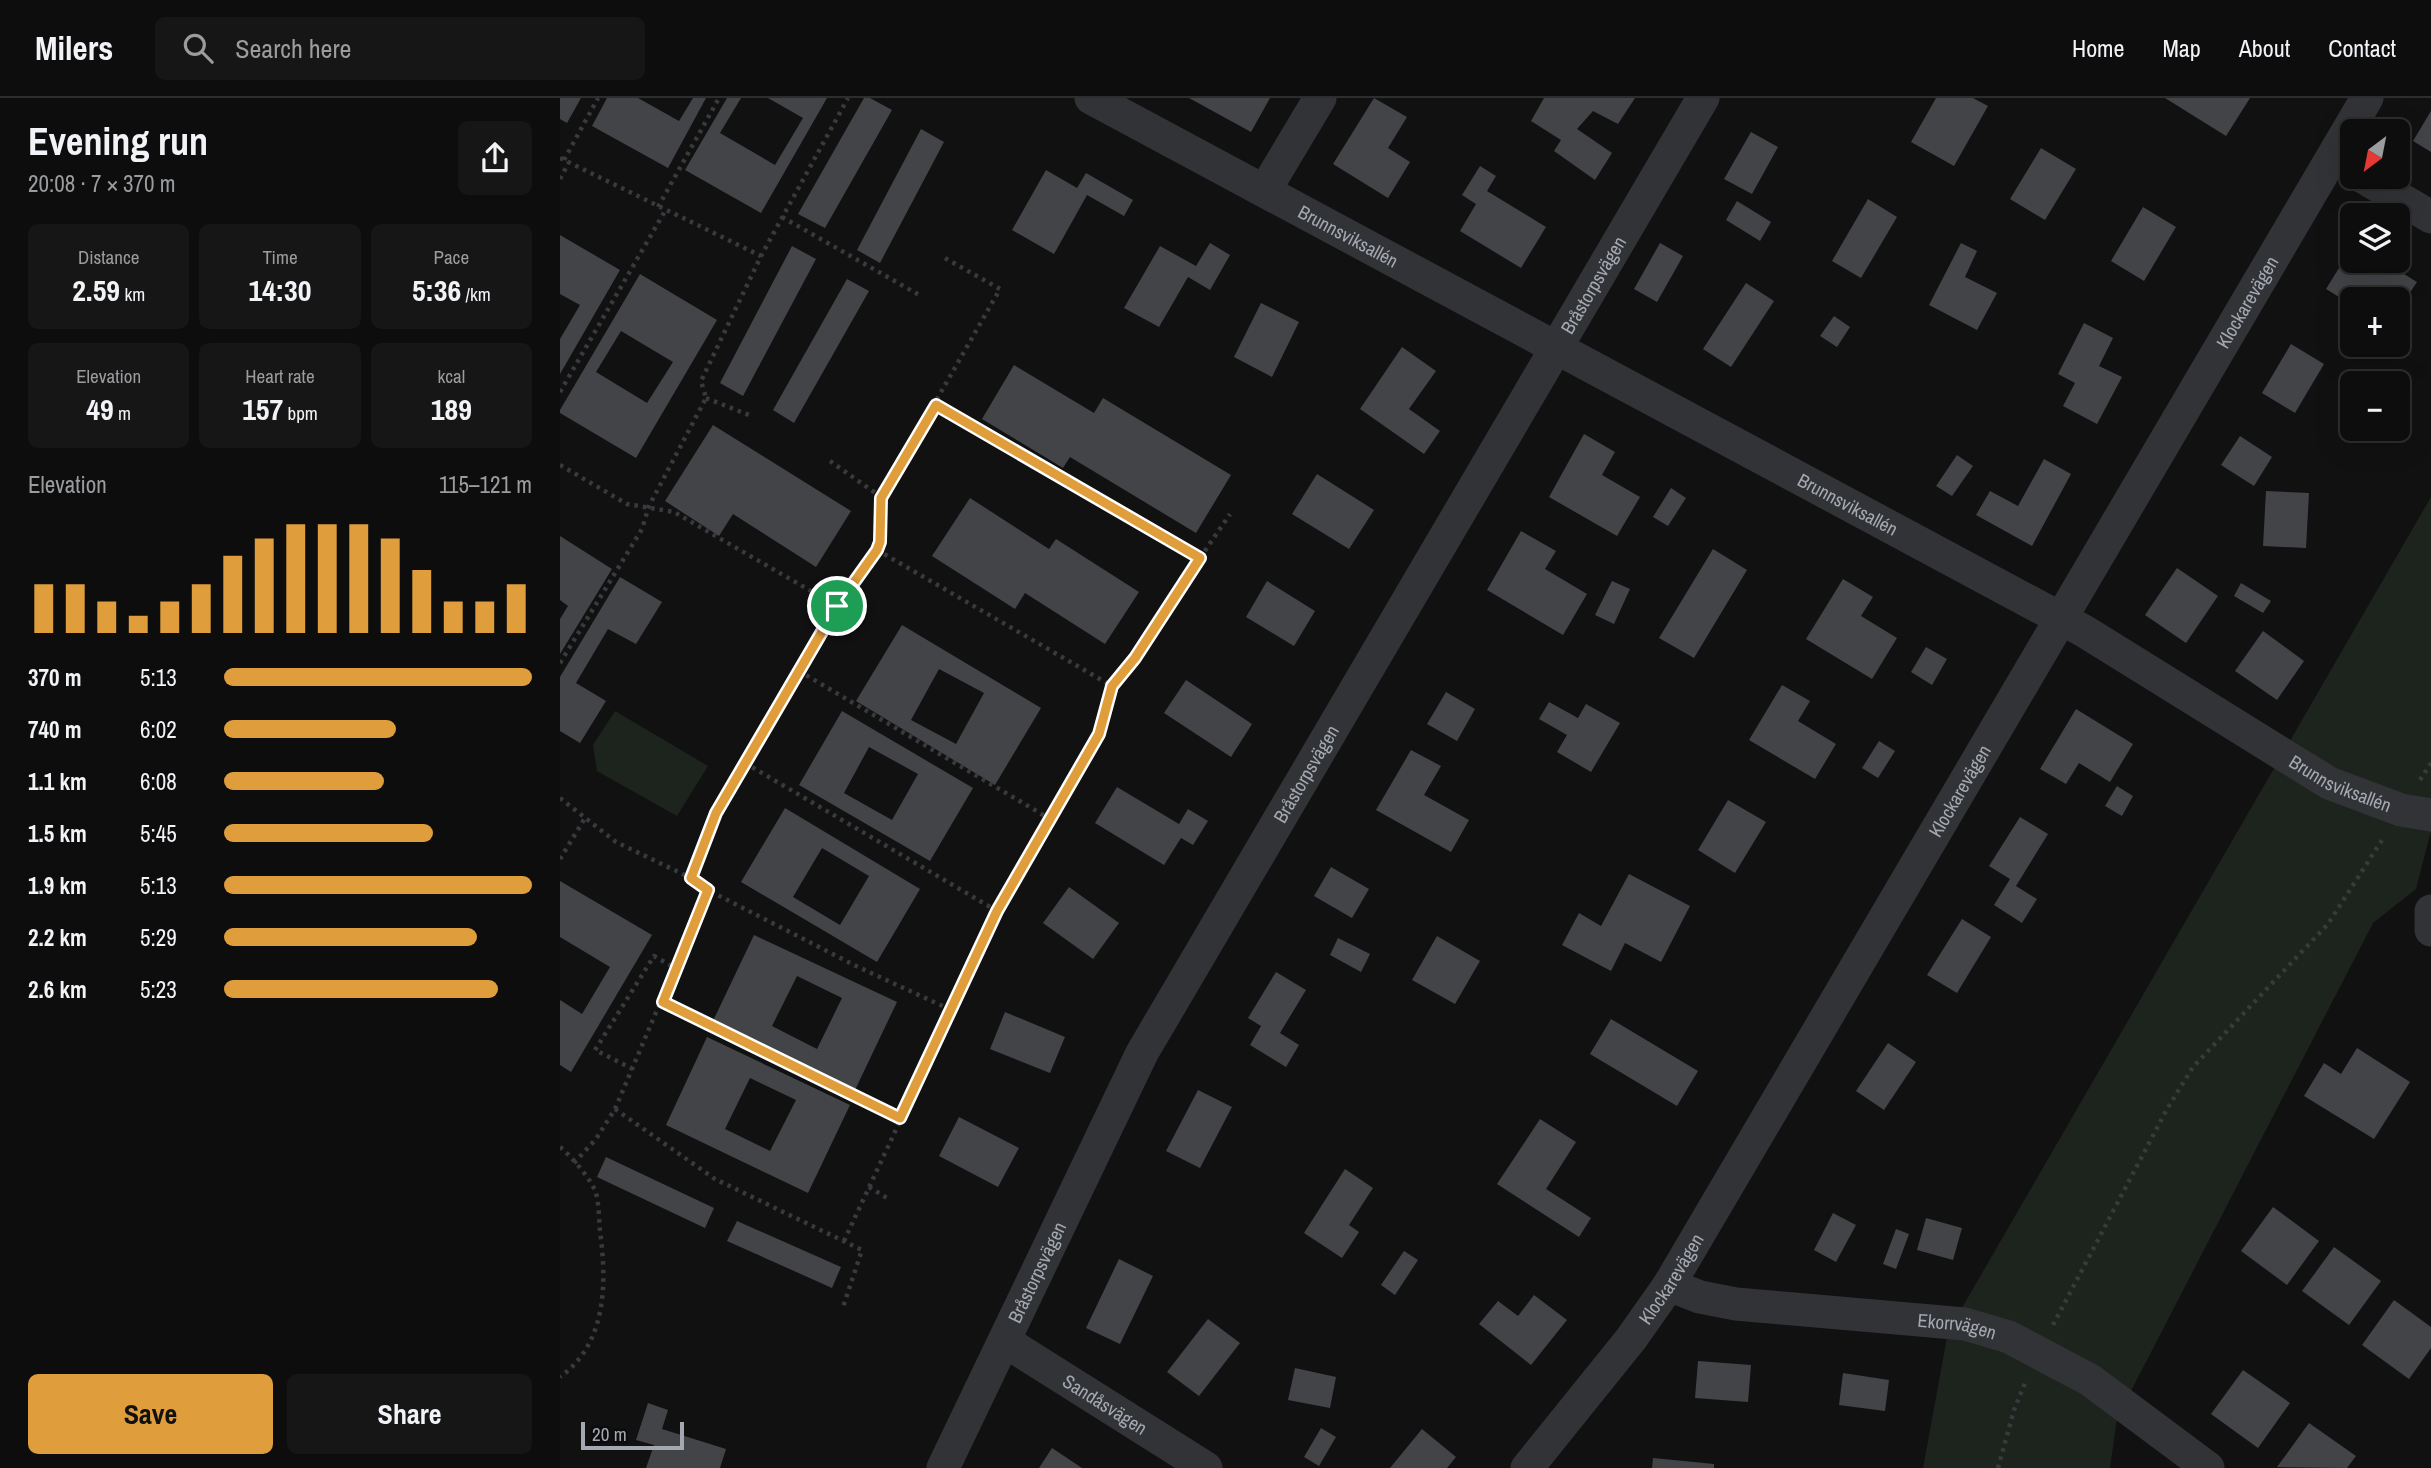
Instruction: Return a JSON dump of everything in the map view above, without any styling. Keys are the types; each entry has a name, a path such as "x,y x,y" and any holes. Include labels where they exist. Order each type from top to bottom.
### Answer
{"street":[{"name":"Brunnsviksallén","path":"1091,98 2061,618 2309,772 2354,794 2416,813"},
{"path":"1265,190 1320,98"},
{"name":"Bråstorpsvägen","path":"943,1468 1006,1342 1142,1053 1703,98"},
{"name":"Klockarevägen","path":"2359,119 2367,98"},
{"name":"Klockarevägen","path":"1527,1468 1631,1339 1669,1284 2061,618 2340,168"},
{"path":"2383,189 2431,217"},
{"path":"2431,911 2431,930"},
{"name":"Ekorrvägen","path":"1669,1284 1700,1297 1736,1304 1965,1324 2009,1337 2039,1350 2090,1380 2208,1468"},
{"name":"Sandåsvägen","path":"1006,1342 1206,1468"}],"path":[{"path":"560,179 565,160 598,98"},
{"path":"658,208 719,98"},
{"path":"560,663 642,529 649,506 706,398 701,381 761,256 848,98"},
{"path":"565,160 658,208 761,256"},
{"path":"560,392 665,211"},
{"path":"782,217 921,296"},
{"path":"691,878 716,813 837,606 877,550 880,542 881,498 1000,289 943,257"},
{"path":"706,398 749,415"},
{"path":"936,405 1200,558"},
{"path":"830,461 881,498"},
{"path":"560,465 627,504 674,512 837,606"},
{"path":"844,1241 927,1063 949,1009 997,911 1099,734 1112,686 1135,658 1230,514"},
{"path":"877,550 1112,686"},
{"path":"799,671 1050,819"},
{"path":"745,763 997,911"},
{"path":"1998,1468 2014,1410 2039,1350 2167,1109 2193,1067 2328,924 2416,813 2431,763"},
{"path":"560,798 616,842 691,878 708,890 856,966 949,1009"},
{"path":"560,859 585,818"},
{"path":"574,1163 596,1139 615,1109 663,1002 708,890"},
{"path":"633,1069 595,1050 654,956 677,969"},
{"path":"663,1002 900,1118"},
{"path":"615,1109 715,1179 862,1250 844,1307"},
{"path":"560,1147 596,1192 605,1276 599,1318 590,1344 575,1366 560,1377"},
{"path":"869,1187 887,1198"}],"shaded area":[{"path":"2431,497 2431,831 2416,889 2373,923 2117,1418 2110,1468 1923,1468 1948,1332"},
{"path":"615,711 708,766 677,816 597,771 593,745"}],"building":[{"path":"560,98 581,98 567,123 560,119"},
{"path":"607,98 638,98 679,121 693,98 706,98 668,168 592,126"},
{"path":"727,98 741,98 720,133 775,165 803,118 768,98 827,98 761,213 685,170"},
{"path":"864,98 870,98 892,110 825,228 798,214"},
{"path":"1189,98 1270,98 1251,132"},
{"path":"1374,98 1407,117 1388,148 1410,162 1388,198 1333,164"},
{"path":"1544,98 1635,98 1618,124 1593,111 1577,129 1612,153 1595,180 1554,151 1561,140 1531,121"},
{"path":"1936,98 1973,98 1988,106 1954,166 1911,142"},
{"path":"2165,98 2250,98 2226,136"},
{"path":"2431,111 2431,152 2413,141"},
{"path":"921,129 944,142 880,263 857,250"},
{"path":"1751,132 1778,147 1752,194 1724,179"},
{"path":"2041,148 2076,169 2045,220 2010,199"},
{"path":"1480,166 1496,176 1487,191 1546,227 1521,268 1460,231 1476,204 1462,195"},
{"path":"1046,170 1077,188 1086,173 1133,200 1124,216 1087,195 1054,254 1012,230"},
{"path":"1868,199 1897,217 1861,278 1832,261"},
{"path":"1737,201 1771,222 1760,241 1726,220"},
{"path":"2143,207 2176,227 2144,281 2111,261"},
{"path":"560,235 620,270 560,374 560,339 580,305 560,294"},
{"path":"1210,243 1230,255 1210,290 1188,277 1159,327 1124,308 1160,246 1196,266"},
{"path":"1660,243 1683,256 1657,302 1634,289"},
{"path":"1961,243 1977,251 1965,277 1997,293 1977,330 1929,305"},
{"path":"792,246 816,259 743,396 720,383"},
{"path":"2340,266 2340,273 2402,273 2417,282 2410,292 2410,287 2340,287 2340,298 2326,289"},
{"path":"640,274 717,320 636,458 560,413","holes":["621,331 673,362 647,403 596,372"]},
{"path":"847,279 869,291 794,423 773,410"},
{"path":"1746,283 1774,301 1731,367 1703,349"},
{"path":"1261,303 1299,322 1272,377 1234,357"},
{"path":"1834,316 1850,327 1837,347 1820,336"},
{"path":"2084,323 2113,338 2099,366 2122,377 2097,424 2063,406 2075,383 2058,374"},
{"path":"2291,344 2324,364 2295,413 2262,393"},
{"path":"1402,347 1436,371 1409,409 1440,431 1424,454 1360,409"},
{"path":"1014,365 1094,413 1103,398 1231,475 1196,533 1070,457 1063,468 982,419"},
{"path":"713,425 851,511 816,567 733,514 719,536 665,501"},
{"path":"1584,434 1615,452 1602,475 1640,497 1617,536 1549,497"},
{"path":"2240,436 2272,457 2254,486 2221,465"},
{"path":"1957,455 1973,466 1952,496 1936,486"},
{"path":"2044,459 2071,474 2032,546 1976,515 1990,491 2018,506"},
{"path":"1317,474 1374,510 1349,549 1292,514"},
{"path":"1671,488 1686,498 1668,526 1653,517"},
{"path":"2266,491 2309,493 2306,548 2263,546"},
{"path":"970,498 1049,549 1056,539 1139,592 1105,644 1025,593 1015,609 932,556"},
{"path":"1521,531 1556,551 1545,569 1587,594 1563,635 1487,590"},
{"path":"560,536 612,569 560,654 560,619 568,606 560,600"},
{"path":"1713,549 1747,570 1694,658 1659,638"},
{"path":"2177,568 2218,596 2186,643 2145,615"},
{"path":"620,577 662,602 636,644 608,629 576,683 606,701 580,743 560,731 560,677"},
{"path":"1843,579 1873,597 1861,616 1897,638 1872,679 1806,639"},
{"path":"1267,581 1315,611 1294,646 1246,617"},
{"path":"1612,581 1630,589 1614,624 1595,615"},
{"path":"2241,583 2271,601 2263,613 2234,596"},
{"path":"902,625 1041,708 995,785 856,701","holes":["939,669 984,693 956,744 911,720"]},
{"path":"2263,631 2304,661 2277,700 2235,671"},
{"path":"1926,647 1947,659 1932,685 1911,672"},
{"path":"1186,680 1252,724 1231,757 1164,713"},
{"path":"1782,685 1810,701 1798,721 1836,744 1815,779 1749,740"},
{"path":"1446,692 1475,709 1457,741 1427,724"},
{"path":"1549,702 1578,718 1586,704 1620,723 1591,772 1557,752 1567,735 1539,719"},
{"path":"2076,709 2133,744 2110,782 2079,763 2066,784 2040,769"},
{"path":"842,711 973,788 930,861 799,785","holes":["869,747 918,774 892,820 844,793"]},
{"path":"1879,741 1895,751 1878,778 1862,768"},
{"path":"1411,750 1441,766 1424,795 1469,820 1451,852 1376,810"},
{"path":"2117,786 2133,796 2122,816 2105,806"},
{"path":"1117,787 1179,824 1188,809 1208,821 1193,845 1181,838 1164,865 1095,823"},
{"path":"1728,800 1766,822 1735,873 1698,850"},
{"path":"785,808 920,889 877,962 741,882","holes":["822,848 869,876 840,925 793,897"]},
{"path":"2020,817 2048,834 2016,886 2037,899 2022,923 1994,905 2010,879 1989,866"},
{"path":"1331,867 1369,889 1352,918 1314,896"},
{"path":"1629,874 1690,906 1661,962 1625,943 1611,971 1562,945 1579,913 1601,926"},
{"path":"560,881 652,935 571,1072 560,1065 560,1000 582,1014 610,967 560,937"},
{"path":"1069,887 1119,923 1093,959 1043,923"},
{"path":"1962,919 1991,937 1957,993 1927,975"},
{"path":"754,935 897,1002 855,1090 712,1023","holes":["797,976 842,998 817,1049 772,1026"]},
{"path":"1437,936 1480,961 1455,1004 1412,980"},
{"path":"1338,938 1370,954 1361,972 1330,955"},
{"path":"1276,972 1306,990 1280,1033 1299,1045 1286,1067 1250,1045 1261,1026 1248,1018"},
{"path":"1005,1012 1065,1037 1050,1073 990,1049"},
{"path":"1611,1019 1698,1071 1677,1106 1590,1054"},
{"path":"707,1037 850,1105 808,1193 666,1125","holes":["750,1078 796,1100 770,1151 725,1129"]},
{"path":"1888,1043 1916,1062 1884,1110 1856,1091"},
{"path":"2357,1048 2410,1082 2374,1139 2304,1096 2324,1063 2341,1074"},
{"path":"1198,1090 1232,1107 1200,1168 1166,1151"},
{"path":"959,1117 1019,1148 998,1187 939,1156"},
{"path":"1540,1119 1576,1142 1546,1189 1591,1218 1579,1237 1497,1184"},
{"path":"606,1157 714,1208 705,1228 597,1177"},
{"path":"1345,1169 1373,1188 1349,1225 1359,1232 1342,1258 1304,1233"},
{"path":"2273,1207 2319,1241 2287,1285 2241,1251"},
{"path":"1833,1213 1856,1225 1836,1262 1814,1250"},
{"path":"1926,1218 1962,1228 1953,1260 1917,1250"},
{"path":"737,1221 841,1267 832,1288 727,1241"},
{"path":"1896,1229 1909,1234 1896,1269 1883,1264"},
{"path":"2334,1247 2381,1281 2349,1325 2302,1291"},
{"path":"1404,1251 1418,1260 1395,1295 1381,1285"},
{"path":"1119,1259 1153,1276 1120,1344 1086,1328"},
{"path":"1534,1295 1567,1320 1531,1365 1479,1324 1498,1301 1518,1316"},
{"path":"2394,1300 2431,1327 2431,1348 2409,1379 2362,1345"},
{"path":"1208,1319 1240,1343 1199,1396 1167,1372"},
{"path":"1698,1361 1751,1365 1748,1402 1695,1398"},
{"path":"1295,1368 1336,1377 1330,1408 1288,1400"},
{"path":"2243,1370 2290,1403 2258,1448 2211,1414"},
{"path":"1843,1373 1889,1380 1885,1411 1839,1405"},
{"path":"648,1403 668,1410 662,1429 726,1449 720,1468 646,1468 654,1445 636,1440"},
{"path":"2309,1423 2356,1456 2347,1468 2277,1467"},
{"path":"1321,1428 1336,1437 1319,1466 1304,1457"},
{"path":"1422,1429 1456,1457 1447,1468 1390,1468"},
{"path":"1052,1448 1082,1468 1039,1468"},
{"path":"1653,1458 1714,1464 1714,1468 1652,1468"}],"route":[{"path":"936,405 1200,558 1135,658 1112,686 1109,708 1099,734 997,911 900,1118 663,1002 708,890 691,878 701,847 716,813 837,606 864,572 877,550 880,542 881,498 936,405"}]}
